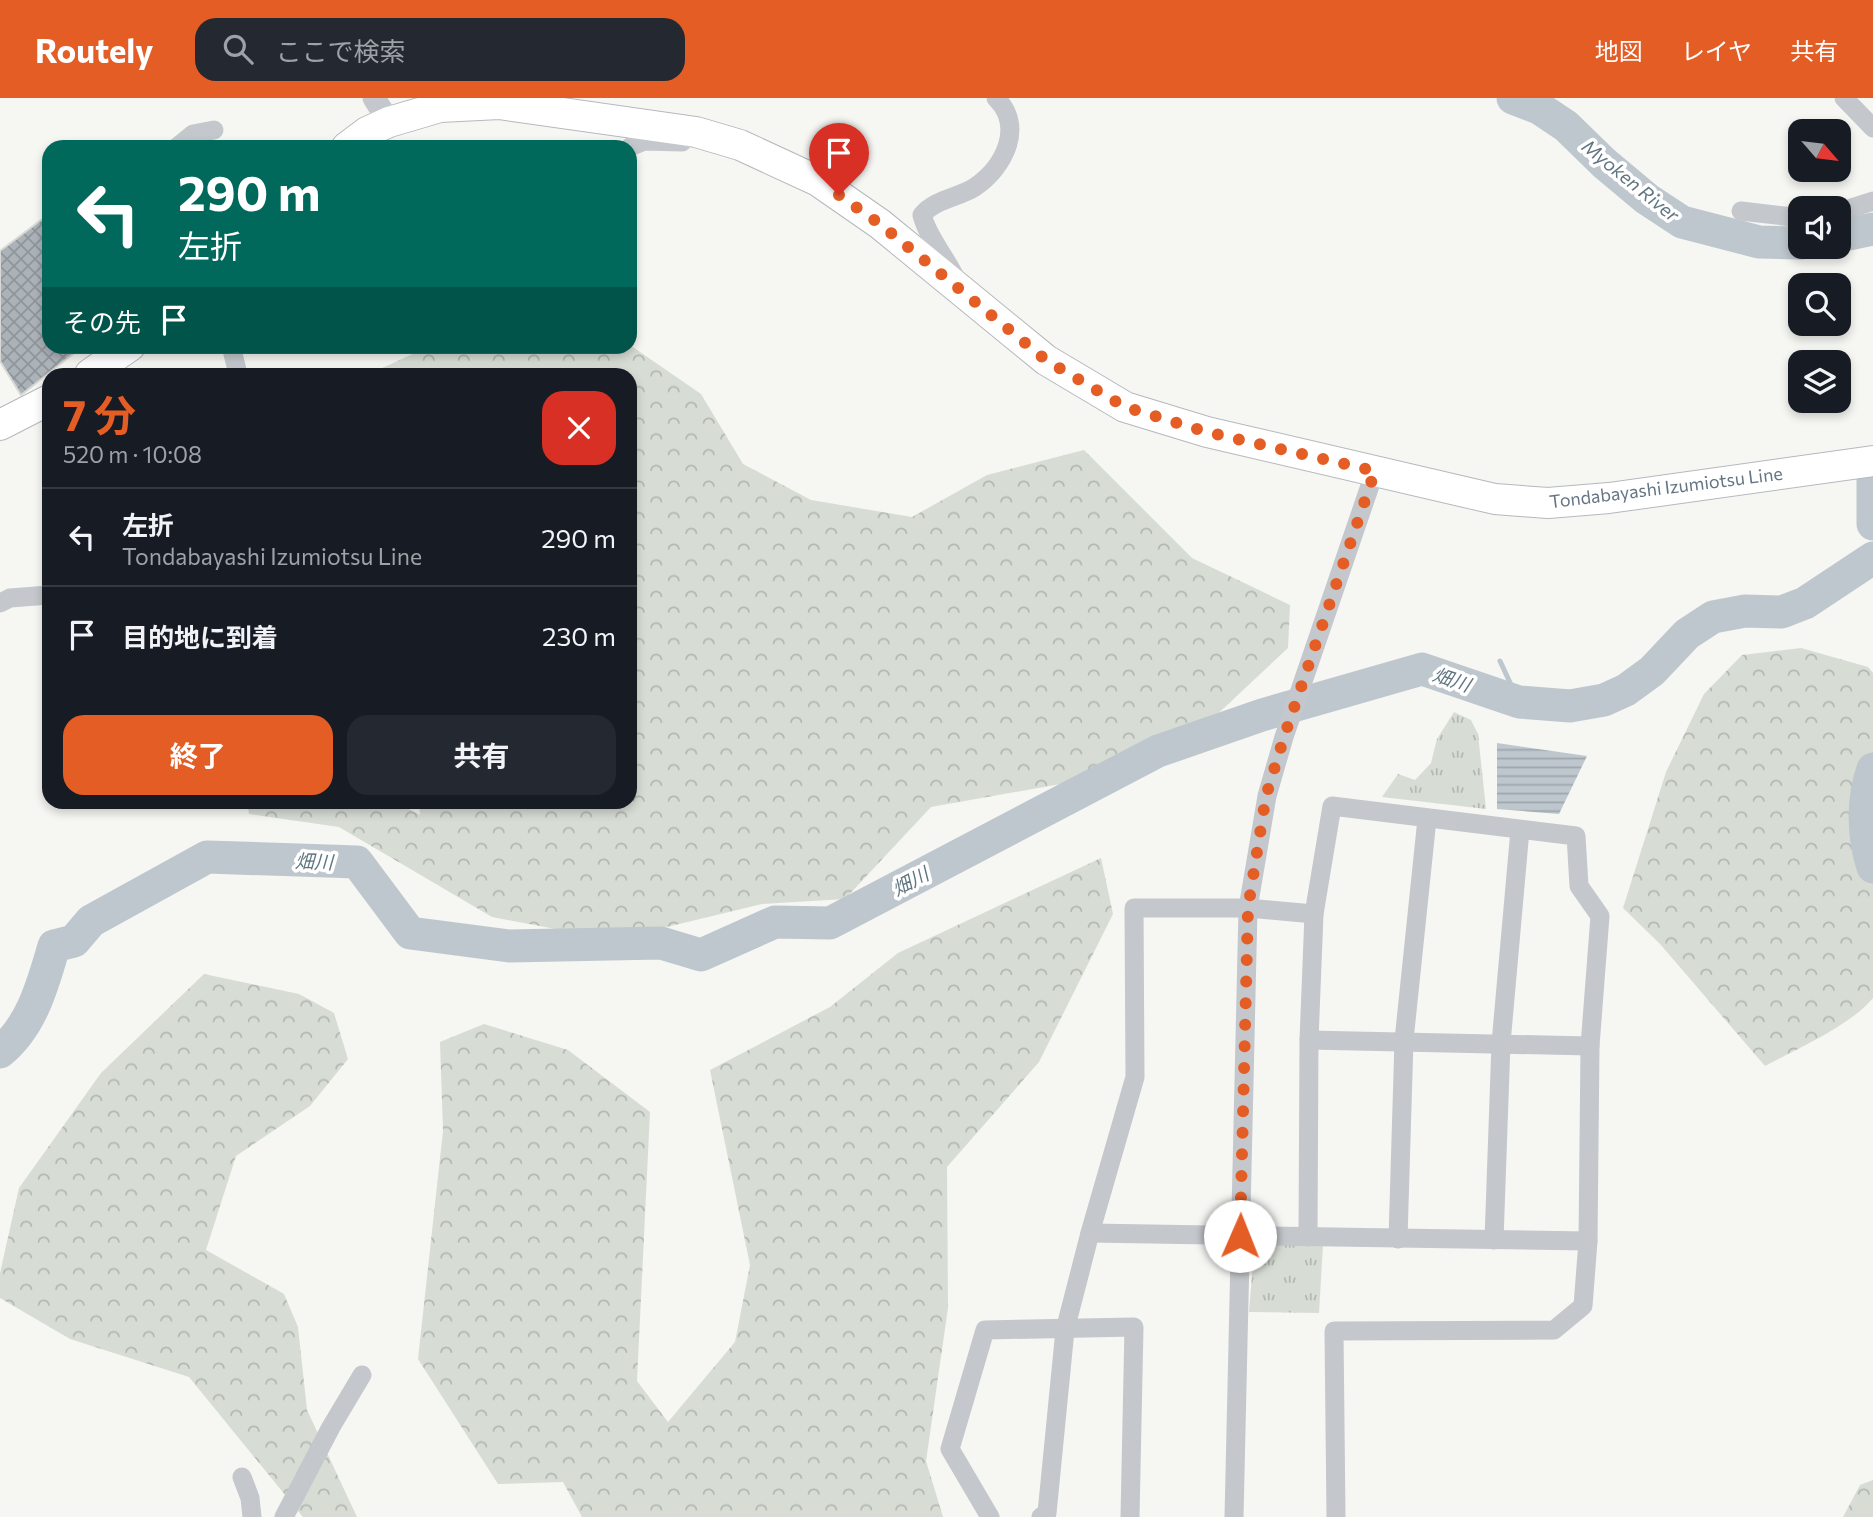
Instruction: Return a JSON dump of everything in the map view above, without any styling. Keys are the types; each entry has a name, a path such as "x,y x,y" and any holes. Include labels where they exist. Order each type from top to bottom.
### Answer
{"main road":[{"name":"Tondabayashi Izumiotsu Line","path":"356,140 367,132 381,110 499,104 696,132 740,145 818,181 880,224 1046,360 1125,407 1207,432 1495,499 1548,503 1609,498 1873,461"},
{"path":"99,368 119,354"},
{"path":"0,425 42,404"}],"street":[{"path":"961,290 951,267 925,227 922,215 928,207 973,188 989,175 1002,159 1009,138 1011,119 996,98"},
{"path":"1844,98 1873,128"},
{"path":"186,140 193,134 214,130"},
{"path":"637,144 644,141 682,142 696,132"},
{"path":"1851,208 1873,201"},
{"path":"1741,211 1788,216"},
{"path":"1234,1517 1248,908 1266,796 1375,471"},
{"path":"0,603 10,598 42,596"},
{"path":"1308,1237 1309,1040 1314,914 1332,806 1576,836 1579,886 1600,916 1590,1046 1588,1241 1583,1306 1554,1330 1334,1331 1336,1517"},
{"path":"1398,1239 1404,1040 1427,819"},
{"path":"1494,1240 1501,1042 1520,830"},
{"path":"1041,1517 1047,1513 1065,1330 1135,1077 1134,908 1248,908 1314,914"},
{"path":"1309,1040 1590,1046"},
{"path":"1090,1233 1588,1241"},
{"path":"990,1517 950,1448 985,1330 1134,1327 1130,1517"},
{"path":"284,1517 331,1427 362,1375"},
{"path":"242,1477 250,1498 252,1517"}],"green space":[{"path":"637,350 701,394 743,464 811,500 912,517 987,475 1084,450 1192,558 1290,605 1288,648 1162,766 931,807 845,899 762,904 613,940 492,917 339,827 249,814 248,809 408,809 420,815 420,809 637,809 637,368 382,368 413,354 637,354"},
{"path":"1801,648 1868,667 1873,673 1873,998 1838,1027 1765,1066 1660,944 1623,908 1666,772 1704,694 1742,655"},
{"path":"1454,712 1471,720 1478,734 1486,809 1382,797 1398,774 1415,780 1431,763 1437,739"},
{"path":"1101,858 1113,914 1039,1062 947,1167 948,1308 926,1461 943,1517 582,1517 563,1482 498,1484 418,1359 443,1131 440,1042 484,1024 568,1050 650,1112 637,1381 668,1422 735,1342 750,1265 710,1070 830,1007 898,953"},
{"path":"204,974 299,994 334,1013 348,1059 310,1106 236,1156 206,1250 284,1294 298,1327 307,1410 357,1517 303,1517 189,1377 70,1339 0,1298 0,1273 19,1188 101,1073"},
{"path":"1262,1245 1323,1245 1319,1313 1249,1312 1254,1250"},
{"path":"1873,1480 1873,1517 1843,1517 1860,1485"}],"shaded area":[{"path":"1497,743 1587,756 1559,814 1497,809"}],"building":[{"path":"42,219 42,354 73,354 55,368 42,368 42,378 21,395 0,361 0,251"}],"waterway":[{"name":"Myoken River","path":"1513,98 1539,108 1566,126 1647,199 1682,222 1759,242 1788,243"},
{"name":"Myoken River","path":"1851,234 1873,229"},
{"path":"1873,476 1873,524"},
{"name":"畑川","path":"0,1052 20,1030 35,1004 54,946 74,941 91,921 207,857 357,862 410,933 509,946 661,943 701,955 775,922 830,923 1158,751 1262,715 1422,669 1519,702 1570,706 1604,700 1626,690 1652,671 1687,634 1713,617 1745,611 1782,612 1805,603 1873,558"},
{"path":"1500,661 1519,702"},
{"path":"1873,769 1867,792 1865,818 1867,844 1873,867"}],"route":[{"path":"839,195 880,224 1046,360 1125,407 1207,432 1375,471 1266,796 1248,908 1240,1236"}]}
